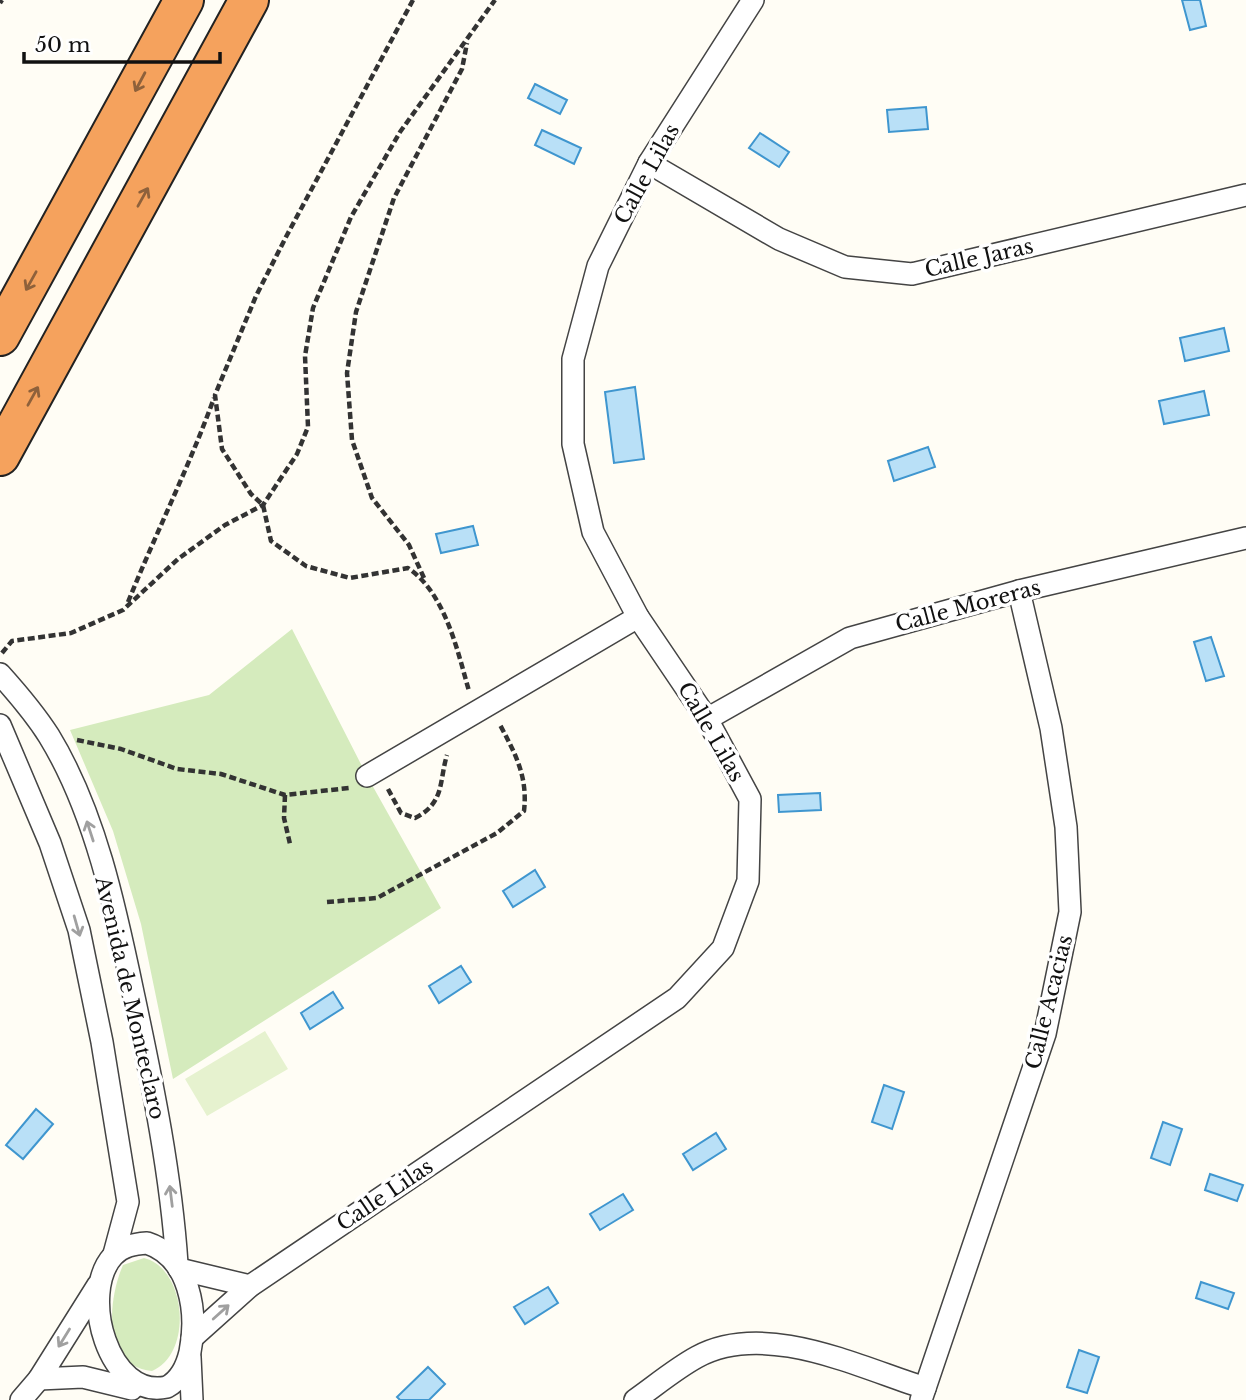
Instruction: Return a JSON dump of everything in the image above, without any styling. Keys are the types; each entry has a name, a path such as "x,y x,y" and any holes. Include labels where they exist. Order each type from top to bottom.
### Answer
{"highway":[{"path":"0,336 184,0"},
{"path":"0,456 249,0"}],"street":[{"name":"Calle Lilas","path":"191,1346 250,1286 677,998 723,948 748,881 750,799 707,719 638,617 593,532 573,444 573,359 598,266 649,163 753,0"},
{"name":"Calle Jaras","path":"649,163 790,244 845,267 912,274 1246,195"},
{"name":"Calle Moreras","path":"707,719 850,638 1019,591 1246,538"},
{"name":"Calle Acacias","path":"923,1394 1045,1034 1070,912 1066,827 1051,728 1019,591"},
{"path":"367,776 638,617"},
{"name":"Avenida de Monteclaro","path":"0,674 49,736 87,821 117,918 172,1196 178,1267"},
{"name":"Avenida de Monteclaro","path":"0,725 50,843 79,930 102,1042 128,1202 114,1254"},
{"path":"21,1400 39,1378 101,1281 114,1254 129,1245 147,1242 163,1248 178,1267 192,1305 192,1400"},
{"path":"178,1267 250,1286"},
{"path":"101,1281 97,1305 102,1342 114,1368 144,1394"},
{"path":"635,1400 699,1356 744,1342 785,1344 923,1394"},
{"path":"39,1378 83,1377 144,1394 172,1384 183,1371 191,1346"}],"path":[{"path":"127,606 164,515 189,466 256,296 412,0"},
{"path":"0,656 12,641 71,633 127,606 178,559 225,525 262,505 297,454 308,426 305,356 313,308 351,217 400,132 495,0"},
{"path":"327,902 377,898 497,834 524,811 526,789 520,761 478,710 435,596 409,545 372,498 352,440 347,373 356,312 394,198 462,69 468,38"},
{"path":"215,395 222,449 251,494 262,505 271,541 306,566 350,578 408,568 425,579"},
{"path":"387,764 388,793 401,813 415,818 427,812 444,782 449,748 478,710"},
{"path":"49,736 93,742 177,768 221,774 285,795 346,790 367,776"},
{"path":"285,795 284,818 290,844"}],"green space":[{"path":"292,629 367,776 441,908 173,1079 141,924 113,831 70,730 209,695"},
{"path":"265,1031 288,1069 207,1116 185,1079"},
{"path":"144,1258 158,1265 169,1277 180,1312 174,1347 165,1361 152,1371 135,1366 124,1357 116,1344 113,1329 114,1295 123,1265"}],"water":[{"path":"1182,0 1200,0 1206,26 1190,30"},
{"path":"535,84 567,100 560,114 528,98"},
{"path":"926,107 928,129 889,132 887,110"},
{"path":"542,130 581,148 574,164 535,145"},
{"path":"760,133 789,152 779,167 749,148"},
{"path":"1224,328 1229,351 1185,361 1180,338"},
{"path":"635,387 644,459 614,463 605,392"},
{"path":"1204,391 1209,415 1164,424 1159,401"},
{"path":"928,447 935,467 894,481 888,461"},
{"path":"473,526 478,545 441,553 436,534"},
{"path":"1211,637 1224,676 1206,681 1194,642"},
{"path":"820,793 821,810 779,812 778,795"},
{"path":"535,870 545,887 513,907 503,891"},
{"path":"461,966 471,982 439,1003 429,986"},
{"path":"333,992 343,1008 310,1029 301,1013"},
{"path":"884,1085 904,1092 892,1129 872,1122"},
{"path":"36,1109 53,1124 23,1159 6,1145"},
{"path":"1163,1122 1182,1129 1170,1165 1151,1158"},
{"path":"716,1133 726,1149 693,1170 683,1154"},
{"path":"1210,1174 1243,1185 1237,1201 1205,1190"},
{"path":"623,1194 633,1210 600,1230 590,1214"},
{"path":"1201,1282 1234,1293 1228,1309 1196,1298"},
{"path":"548,1287 558,1303 525,1324 514,1307"},
{"path":"1079,1350 1099,1357 1087,1393 1067,1387"},
{"path":"428,1367 445,1384 429,1400 400,1400 397,1397"}]}
